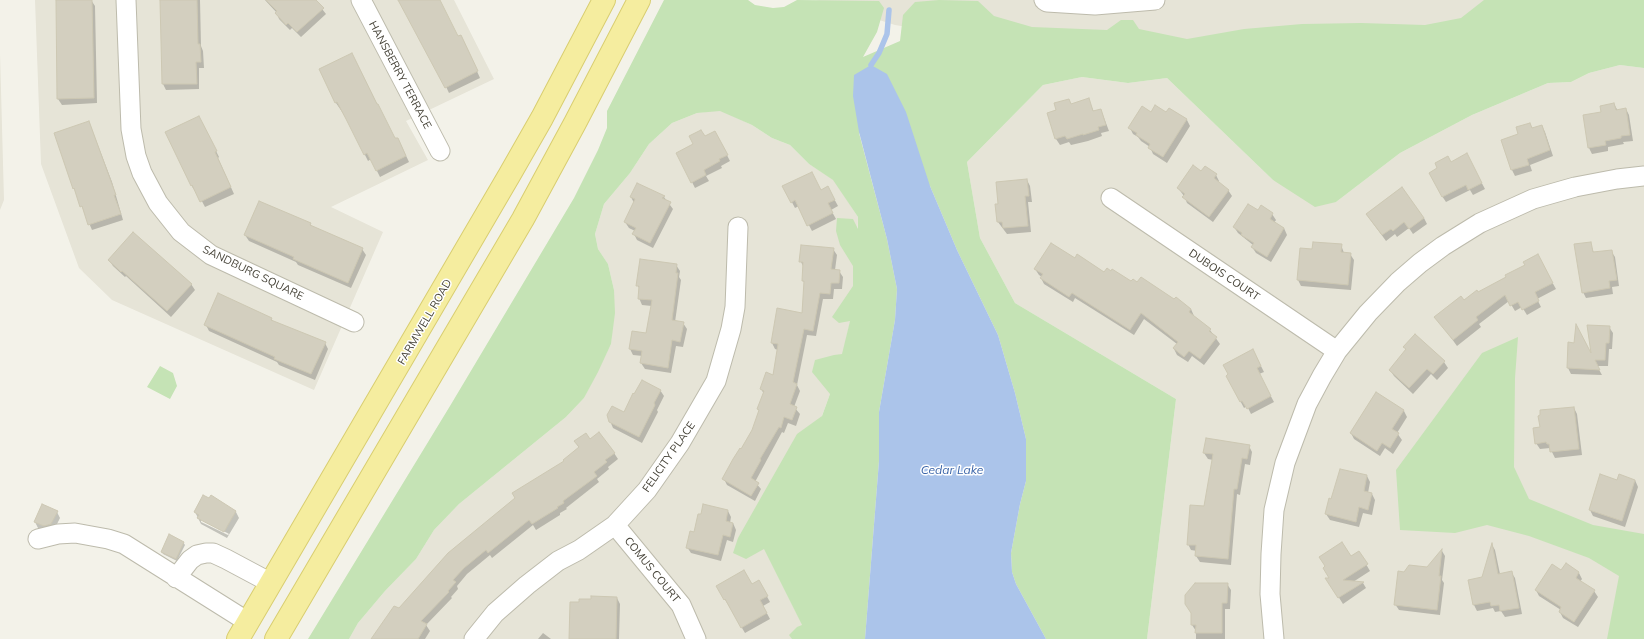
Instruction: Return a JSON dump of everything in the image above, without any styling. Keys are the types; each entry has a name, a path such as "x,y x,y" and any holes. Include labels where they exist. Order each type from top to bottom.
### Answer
{"main road":[{"name":"FARMWELL ROAD","path":"243,631 510,174 542,118 604,0"},
{"path":"276,639 523,219 639,0"}],"street":[{"name":"SANDBURG SQUARE","path":"126,0 131,129 136,156 142,173 158,203 181,232 211,255 354,322"},
{"name":"HANSBERRY TERRACE","path":"361,0 440,151"},
{"path":"1044,0 1047,2 1095,5 1155,0"},
{"path":"1274,639 1270,594 1271,554 1274,510 1285,463 1307,404 1337,352 1368,313 1398,282 1443,246 1480,223 1533,199 1575,187 1644,176"},
{"name":"DUBOIS COURT","path":"1111,198 1337,352"},
{"name":"FELICITY PLACE","path":"474,639 495,613 527,585 558,561 579,550 615,525 658,476 680,443 716,381 731,330 735,307 738,227"},
{"name":"COMUS COURT","path":"615,525 681,605 696,639"},
{"path":"38,539 58,534 75,533 108,538 136,552 176,578 243,631"},
{"path":"176,578 190,560 197,555 206,553 214,554 226,559 271,583"}],"shaded area":[{"path":"35,0 454,0 494,79 406,121 428,160 331,207 383,232 314,390 112,300 79,268 41,164"},
{"path":"816,0 1488,0 1455,40 994,41 895,25"},
{"path":"0,53 4,200 0,210"},
{"path":"1620,65 1644,68 1644,639 1147,639 1176,399 1015,303 980,238 967,162 1043,85 1082,77 1128,83 1167,78 1273,180 1336,202 1400,153 1472,115 1548,83 1571,82 1589,73"},
{"path":"720,110 752,125 772,138 790,145 809,164 834,180 858,217 856,296 839,370 808,453 760,539 809,639 349,639 358,623 385,591 416,559 434,530 459,504 566,417 584,398 611,344 614,290 608,264 598,249 595,234 604,204 630,173 649,144 672,123 697,113"}],"green space":[{"path":"664,0 748,0 755,5 773,8 784,7 797,0 879,1 884,8 877,32 863,57 900,41 903,15 915,2 939,0 978,1 994,16 1032,27 1107,30 1121,20 1133,20 1139,29 1187,39 1244,29 1302,24 1361,23 1425,25 1461,18 1484,0 1644,0 1644,68 1620,65 1589,73 1571,82 1548,83 1472,115 1400,153 1336,202 1315,207 1273,180 1167,78 1128,83 1082,77 1043,85 967,162 980,238 1015,303 1176,399 1147,639 1046,639 1016,584 1012,572 1011,553 1026,481 1026,439 1015,393 998,335 957,250 930,186 859,133 887,239 897,289 895,320 879,412 879,461 865,639 792,639 789,635 797,627 802,625 764,549 746,559 733,553 738,538 797,434 822,416 830,394 812,372 815,360 842,354 850,321 839,323 832,317 853,286 853,266 840,245 836,231 837,218 853,219 858,229 858,217 833,180 809,164 790,145 772,138 752,125 720,111 697,113 672,123 649,144 630,173 604,204 595,234 598,249 608,264 614,290 615,313 611,344 584,398 566,417 459,504 434,530 416,559 385,591 358,623 349,639 308,639 450,406 574,198 598,150 607,128 607,111"},
{"path":"1518,337 1515,378 1514,467 1529,499 1593,525 1644,534 1644,639 1607,639 1619,576 1589,558 1529,536 1487,525 1455,533 1400,530 1396,470 1482,353"},
{"path":"160,366 173,373 177,386 170,399 147,387"}],"water":[{"name":"Cedar Lake","path":"871,65 887,74 906,112 930,186 957,250 998,335 1015,393 1026,439 1026,481 1011,553 1012,572 1016,584 1046,639 865,639 879,461 879,412 895,320 897,289 887,239 859,132 853,96 854,75"}],"building":[{"path":"56,0 92,0 94,98 57,99"},
{"path":"160,0 197,0 198,44 200,44 201,62 196,62 197,84 162,84"},
{"path":"266,0 316,0 324,8 297,32 288,23 286,25 275,13 277,11"},
{"path":"398,0 440,0 458,36 461,35 478,71 445,88"},
{"path":"352,53 377,104 395,138 398,138 406,156 376,171 367,153 364,155 337,102 335,103 319,69"},
{"path":"1089,98 1093,111 1101,109 1106,125 1098,127 1099,130 1083,135 1067,139 1065,136 1055,139 1047,113 1056,110 1054,103 1069,99 1071,104"},
{"path":"1614,103 1616,110 1626,108 1630,135 1605,141 1606,145 1588,148 1583,115 1601,112 1600,106"},
{"path":"1155,105 1166,112 1169,108 1187,119 1163,157 1148,148 1150,144 1136,135 1137,133 1128,128 1142,106 1151,112"},
{"path":"199,116 217,151 215,152 231,187 200,202 165,132"},
{"path":"89,121 116,195 114,195 121,214 88,225 82,206 80,207 74,188 73,189 54,133"},
{"path":"1530,123 1532,128 1542,125 1550,150 1527,159 1529,165 1511,170 1501,140 1518,134 1516,127"},
{"path":"701,130 705,136 715,131 728,155 719,159 720,161 704,170 706,175 691,183 676,153 693,144 689,136"},
{"path":"1467,153 1482,183 1468,190 1466,185 1442,197 1429,173 1437,168 1435,163 1448,156 1451,162"},
{"path":"1193,165 1201,171 1205,166 1217,174 1214,178 1229,190 1209,217 1182,197 1185,194 1177,188"},
{"path":"812,172 821,190 828,186 835,200 828,203 833,213 807,226 795,200 791,203 782,186"},
{"path":"1027,179 1029,196 1025,196 1028,226 1003,228 1002,222 997,222 995,204 998,204 996,182"},
{"path":"637,183 665,196 662,198 671,202 650,243 632,234 636,228 624,222 635,199 630,197"},
{"path":"1402,187 1424,218 1409,229 1404,222 1393,231 1391,229 1382,235 1366,214"},
{"path":"259,201 311,223 310,225 363,248 348,283 293,259 294,257 244,235"},
{"path":"1248,204 1258,210 1261,205 1273,213 1270,219 1284,228 1267,257 1251,247 1254,243 1241,235 1242,233 1233,227"},
{"path":"133,232 192,284 167,311 108,260"},
{"path":"1313,242 1342,244 1341,252 1351,253 1348,285 1297,280 1300,248 1312,249"},
{"path":"1591,242 1593,252 1612,250 1617,280 1609,281 1610,288 1582,293 1574,244"},
{"path":"1051,243 1075,258 1077,254 1104,272 1107,268 1111,271 1112,269 1131,281 1133,279 1137,282 1141,277 1174,299 1176,297 1191,309 1189,312 1211,329 1209,331 1217,337 1200,359 1189,351 1184,357 1173,348 1178,342 1141,313 1130,330 1072,293 1069,297 1040,278 1043,274 1034,269"},
{"path":"801,245 834,248 831,269 840,270 839,283 831,283 830,294 820,293 813,331 804,329 793,382 797,384 790,404 797,407 792,420 784,417 781,428 779,427 760,459 761,460 751,478 759,483 751,496 722,479 752,430 759,410 757,409 764,391 760,389 766,372 773,375 778,344 771,343 777,308 802,313 804,281 802,281 803,262 799,262"},
{"path":"1538,254 1553,283 1535,292 1539,301 1522,310 1518,302 1510,306 1505,295 1476,317 1478,320 1453,340 1434,317 1461,296 1464,300 1477,290 1478,292 1506,277 1505,275 1525,265 1523,262"},
{"path":"640,259 677,264 676,273 678,273 672,320 684,322 680,342 672,340 668,368 640,363 642,351 629,349 632,331 646,333 652,300 638,299 639,286 636,286"},
{"path":"218,293 272,318 271,320 326,342 311,374 274,359 275,357 204,325"},
{"path":"1576,324 1591,353 1587,325 1610,326 1609,343 1606,343 1605,360 1595,360 1600,370 1567,368 1568,342 1574,343"},
{"path":"1415,334 1445,361 1433,374 1427,369 1409,388 1389,370 1406,349 1403,347"},
{"path":"1253,349 1261,366 1257,368 1271,396 1247,409 1242,401 1240,402 1226,376 1228,374 1223,365"},
{"path":"642,380 661,390 639,437 609,422 607,415 612,406 624,412 633,393 634,394"},
{"path":"1376,392 1404,410 1392,429 1399,433 1390,448 1382,443 1377,451 1350,433"},
{"path":"1574,407 1579,449 1550,452 1549,444 1546,442 1535,444 1533,428 1540,427 1538,416 1540,415 1540,410"},
{"path":"599,432 615,453 605,460 607,462 594,472 597,476 563,501 564,503 557,507 558,508 532,524 529,520 488,553 486,550 464,568 453,580 456,582 448,591 449,592 421,621 427,624 418,639 371,639 394,606 399,608 448,553 515,498 512,493 564,461 563,460 579,447 574,441 586,433 590,439"},
{"path":"1206,438 1250,445 1247,459 1242,458 1237,489 1234,489 1228,559 1195,556 1196,545 1187,545 1190,505 1204,506 1213,454 1203,453"},
{"path":"1340,469 1367,475 1364,491 1372,493 1368,510 1359,507 1356,522 1325,514 1329,498 1331,499"},
{"path":"1600,474 1617,480 1619,474 1635,480 1622,521 1589,510"},
{"path":"203,495 209,498 211,495 236,511 224,532 197,518 199,515 194,512"},
{"path":"42,504 58,511 51,524 44,526 34,522"},
{"path":"703,504 728,510 726,521 733,523 730,537 723,535 718,555 686,548 690,531 694,532 698,514 701,514"},
{"path":"169,534 184,542 176,559 161,552"},
{"path":"1342,542 1351,556 1359,551 1368,564 1343,580 1364,582 1338,598 1325,578 1329,578 1323,568 1325,566 1319,557"},
{"path":"1492,543 1498,574 1512,571 1519,608 1500,611 1499,605 1491,606 1490,602 1473,605 1468,580 1482,577"},
{"path":"1442,549 1439,576 1441,576 1437,610 1394,605 1398,571 1404,572 1409,565 1427,567"},
{"path":"1566,563 1579,572 1576,578 1595,590 1574,622 1559,612 1561,607 1535,590 1552,564 1561,570"},
{"path":"744,570 752,584 759,580 768,596 760,600 767,613 741,628 716,586"},
{"path":"1195,583 1228,583 1227,603 1222,603 1222,633 1195,633 1196,625 1191,625 1191,613 1185,604 1185,595"},
{"path":"591,596 617,597 616,639 569,639 570,602 579,602 579,599 591,599"}],"waterway":[{"path":"871,65 879,53 887,34 889,10"}]}
